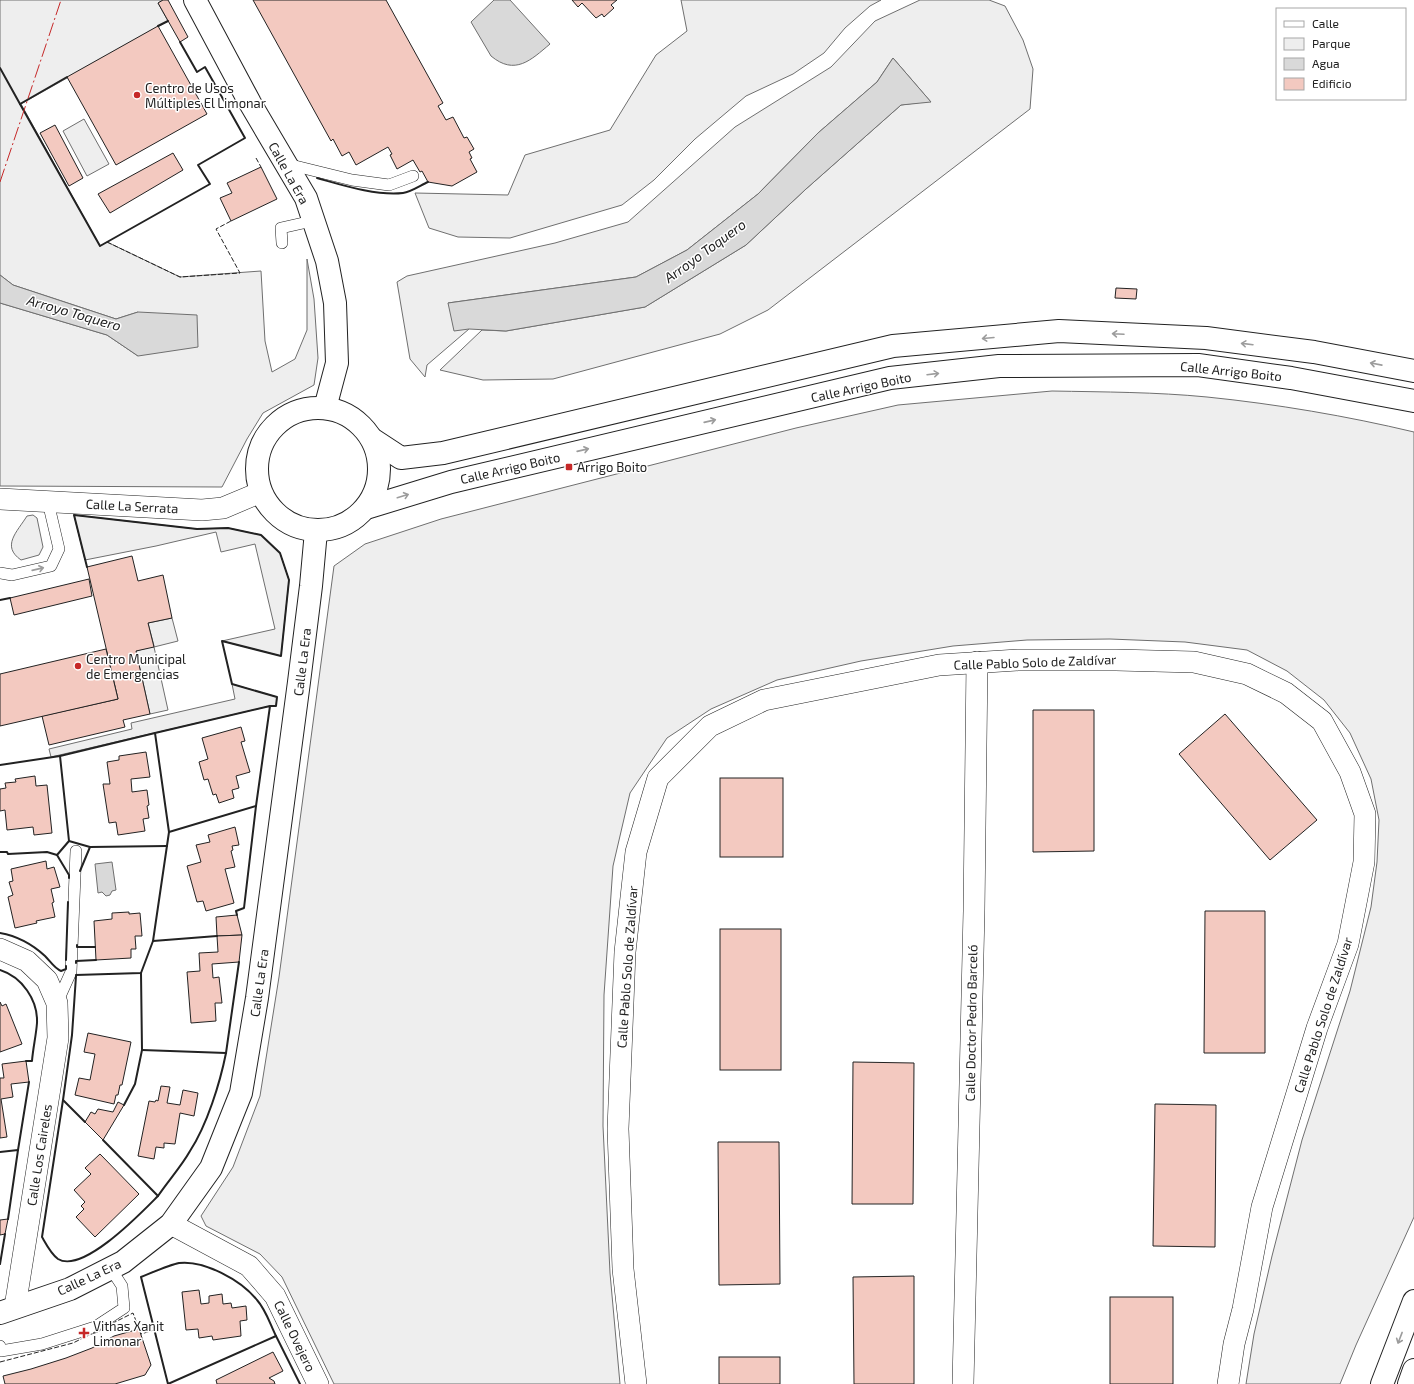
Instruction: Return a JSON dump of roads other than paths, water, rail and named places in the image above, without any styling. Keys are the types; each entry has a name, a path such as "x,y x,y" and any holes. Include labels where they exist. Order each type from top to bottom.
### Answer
{"main road":[{"name":"Calle La Era","path":"195,0 250,103 306,198 312,221 327,261 335,303 337,363 325,408"},
{"path":"372,439 379,465 375,491 366,508 352,520 334,528 316,531 293,526 274,512 261,492 257,472 259,451 269,432 284,417 304,409 325,408 352,418 372,439 401,458 443,453 893,346 1059,332 1206,338 1314,352 1414,372"},
{"name":"Calle Arrigo Boito","path":"366,508 459,480 890,378 999,366 1198,365 1290,378 1414,401"},
{"name":"Calle La Era","path":"8,1310 70,1289 111,1269 123,1262 171,1224 211,1168 242,1093 258,990 312,586 316,531"},
{"path":"1382,1384 1414,1301"},
{"path":"1409,1384 1414,1370"}],"street":[{"name":"Calle La Serrata","path":"0,499 202,510 223,508 261,492"},
{"name":"Calle Pablo Solo de Zaldívar","path":"636,1384 623,1269 619,1121 625,952 636,852 658,778 710,726 764,700 939,665 1018,660 1194,662 1247,674 1286,693 1322,721 1350,772 1365,814 1364,862 1348,944 1317,1028 1262,1207 1244,1309 1234,1344 1228,1384"},
{"name":"Calle Doctor Pedro Barceló","path":"963,1384 974,919 977,662"},
{"name":"Calle Los Caireles","path":"0,949 27,961 46,980 57,1002 58,1038 8,1310"},
{"name":"Calle Ovejero","path":"171,1224 249,1266 275,1296 318,1384"}],"lane":[{"path":"285,163 352,180 389,185 412,176"},
{"path":"282,243 281,228 312,221"},
{"path":"0,573 12,575 51,566 59,549 48,502"},
{"name":"Calle Los Caireles","path":"57,1002 71,972 76,851"},
{"path":"0,1346 1,1351 42,1344 95,1327 124,1308 122,1286 111,1269"}],"water":[{"path":"494,0 510,0 550,44 522,64 508,65 491,56 471,22"},
{"name":"Arroyo Toquero","path":"893,58 931,102 901,105 806,189 746,245 645,307 506,331 469,329 454,331 448,303 636,277 687,250 758,194 818,133 877,82"},
{"name":"Arroyo Toquero","path":"0,275 13,285 116,319 138,312 197,315 198,347 138,356 107,335 0,303"},
{"path":"112,862 116,890 112,891 110,895 106,896 102,892 98,893 95,864"}],"place":[{"name":"Centro de Usos Múltiples El Limonar","path":"137,95"},
{"name":"Arrigo Boito","path":"569,467"},
{"name":"Centro Municipal de Emergencias","path":"78,666"},
{"name":"Vithas Xanit Limonar","path":"84,1333"}]}
